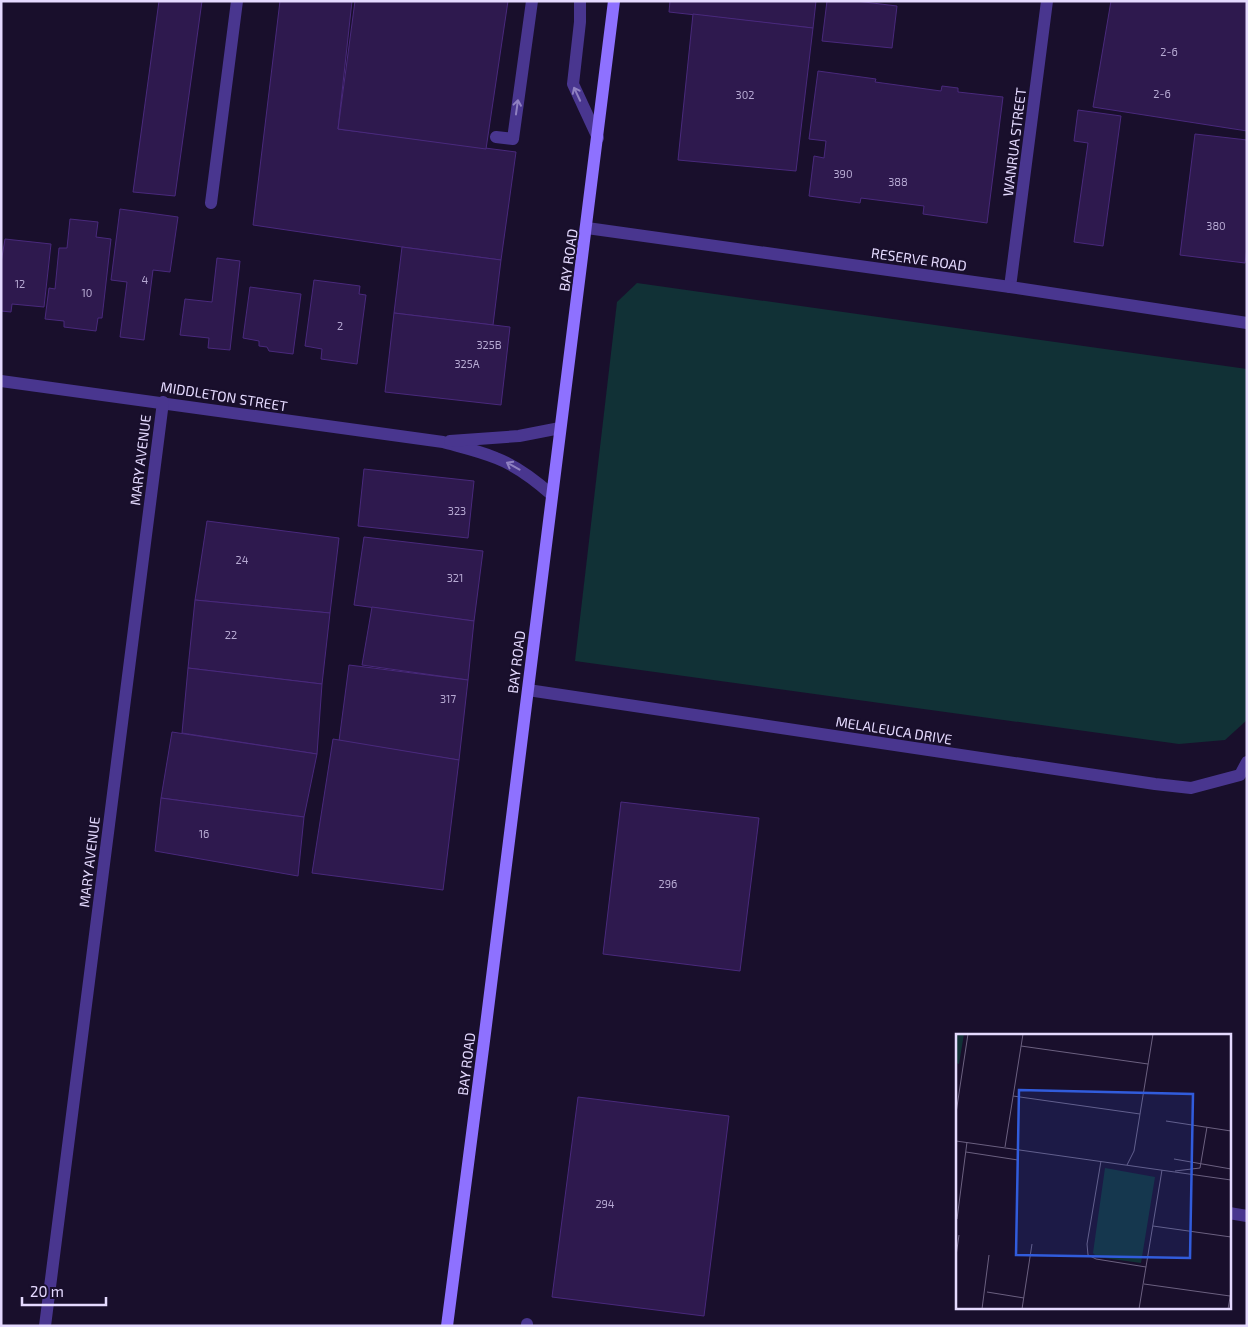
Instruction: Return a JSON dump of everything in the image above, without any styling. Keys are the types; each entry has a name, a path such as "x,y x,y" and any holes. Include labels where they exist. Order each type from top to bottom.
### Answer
{"main road":[{"name":"BAY ROAD","path":"447,1326 587,228 614,1"}],"street":[{"path":"211,203 237,1"},
{"path":"496,137 513,139 532,1"},
{"path":"580,1 580,22 572,84 598,138"},
{"name":"WANRUA STREET","path":"1010,287 1047,1"},
{"name":"RESERVE ROAD","path":"587,228 1010,287 1247,323"},
{"name":"MIDDLETON STREET","path":"1,381 443,442 496,458 512,465 530,476 552,495"},
{"name":"MARY AVENUE","path":"45,1326 163,402"},
{"name":"MIDDLETON STREET","path":"443,442 519,436 560,428"},
{"name":"MELALEUCA DRIVE","path":"528,690 1191,788 1240,775 1247,762"},
{"path":"1230,1213 1247,1216"}],"green space":[{"path":"637,283 1247,369 1247,720 1225,740 1179,744 575,661 617,302"}],"building":[{"path":"159,1 202,1 175,196 133,192"},
{"path":"280,1 352,1 338,129 516,152 501,260 253,225"},
{"path":"355,1 508,1 486,149 338,129"},
{"path":"670,1 816,1 813,28 669,12"},
{"path":"827,1 856,1 897,6 892,48 822,41"},
{"path":"1111,1 1247,1 1247,131 1093,107"},
{"path":"693,14 813,28 796,171 678,160"},
{"path":"818,71 876,79 875,82 941,91 942,86 958,88 958,92 1003,97 987,223 923,214 924,206 861,198 860,203 809,196 814,156 824,158 826,141 809,139"},
{"path":"1078,110 1121,116 1103,246 1074,242 1088,143 1074,141"},
{"path":"1195,134 1247,140 1247,248 1245,263 1180,255"},
{"path":"120,209 178,217 170,272 153,270 144,340 120,337 127,282 111,280"},
{"path":"70,219 98,222 96,237 111,239 102,318 98,318 96,331 64,327 64,321 45,319 49,288 55,289 59,248 67,248"},
{"path":"5,239 51,244 44,307 12,304 11,312 1,311 1,263"},
{"path":"402,247 501,260 493,325 394,313"},
{"path":"217,258 240,261 230,350 208,348 209,338 180,335 185,299 212,302"},
{"path":"314,280 360,286 359,294 366,295 357,364 321,359 322,349 305,346"},
{"path":"250,287 301,294 293,354 269,351 267,347 259,346 259,341 243,338"},
{"path":"394,313 510,327 501,405 385,392"},
{"path":"364,469 474,481 468,538 358,526"},
{"path":"207,521 339,538 330,613 195,600"},
{"path":"364,537 483,551 474,621 354,605"},
{"path":"195,600 330,613 322,684 188,668"},
{"path":"372,607 474,621 468,680 362,665"},
{"path":"349,665 468,680 459,760 339,741"},
{"path":"188,668 322,684 317,754 182,733"},
{"path":"172,732 317,754 304,817 161,798"},
{"path":"333,739 459,760 443,890 312,873"},
{"path":"161,798 304,817 298,876 155,851"},
{"path":"621,802 759,818 740,971 603,954"},
{"path":"578,1097 729,1116 704,1316 552,1297"}]}
